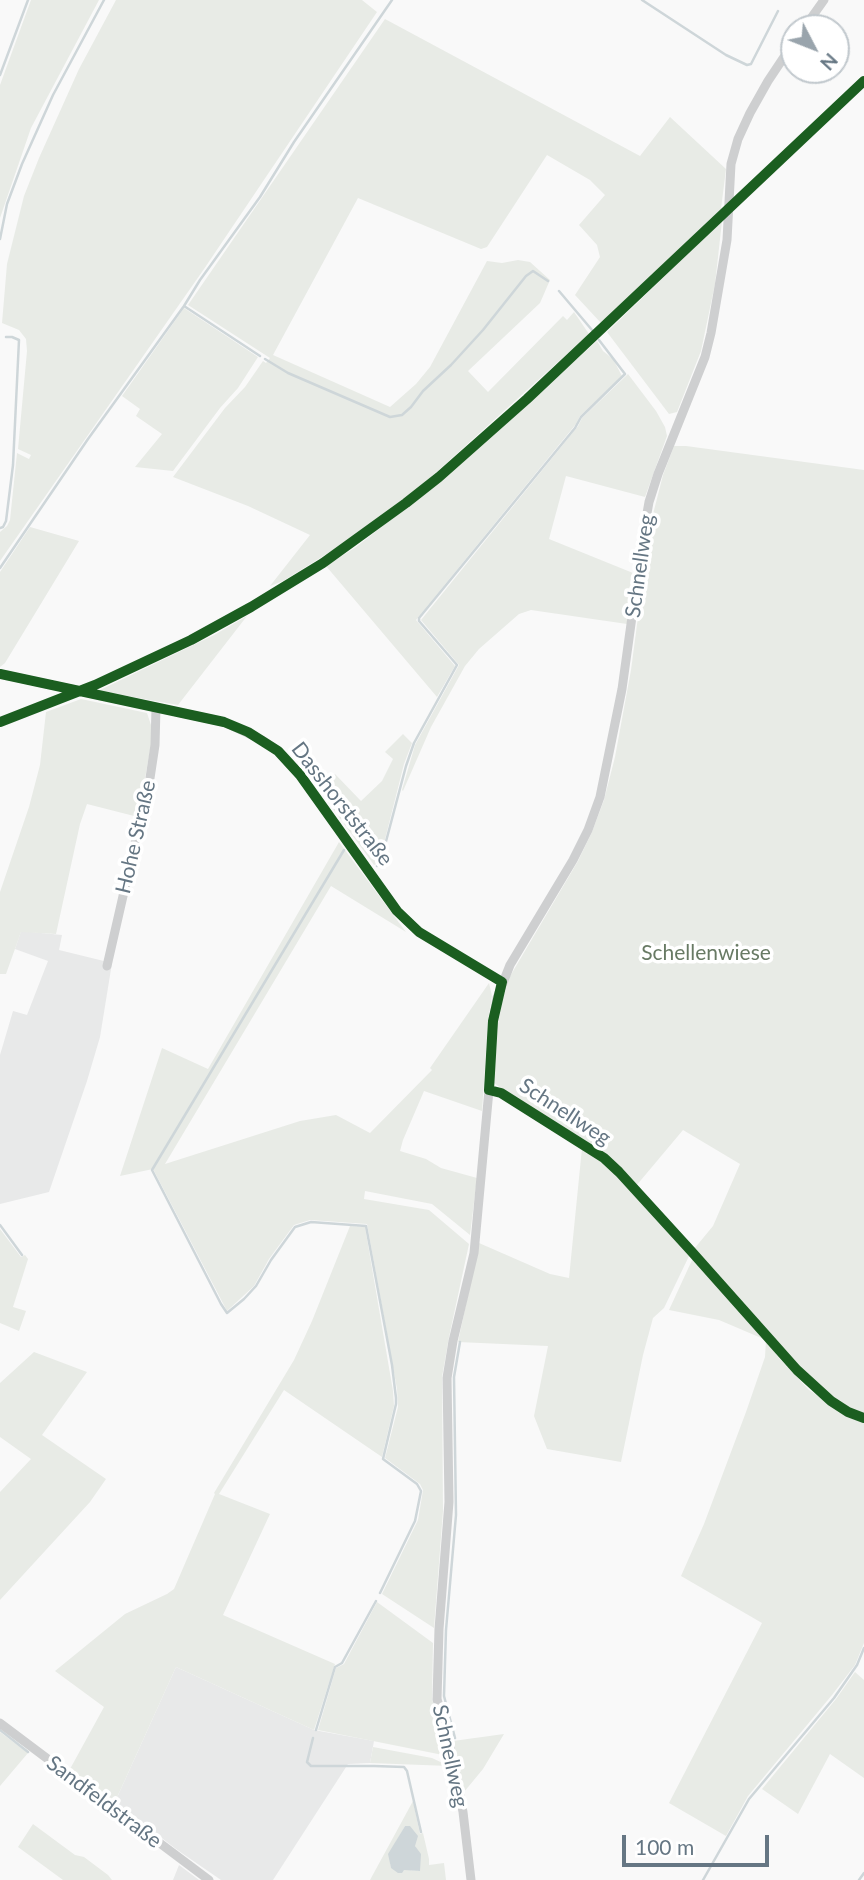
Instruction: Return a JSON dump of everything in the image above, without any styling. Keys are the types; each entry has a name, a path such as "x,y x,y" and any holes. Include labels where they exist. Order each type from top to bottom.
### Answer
{"street":[{"name":"Schnellweg","path":"471,1880 453,1759 437,1699 439,1629 449,1502 447,1378 474,1253 493,1021 502,982 510,965 573,860 600,797 622,689 649,502 705,357 711,333 727,240 731,164 738,139 750,113 780,63"},
{"name":"Dasshorststraße","path":"0,674 223,722 248,732 278,751 300,775 397,911 419,932 502,982"},
{"name":"Hohe Straße","path":"107,966 150,778 155,745 156,708"},
{"name":"Schnellweg","path":"489,1090 501,1093 604,1158 692,1252"},
{"name":"Sandfeldstraße","path":"0,1723 209,1880"}],"shaded area":[{"path":"21,931 62,935 59,950 112,963 100,1037 49,1192 0,1204 0,1055 13,1011 27,1015 48,961 15,949"},
{"path":"176,1667 314,1730 374,1741 370,1763 348,1764 273,1880 221,1880 115,1802"},
{"path":"405,1826 410,1826 418,1836 415,1846 421,1854 420,1871 404,1870 398,1873 391,1868 388,1854"},
{"path":"179,1865 199,1880 173,1880"}],"green space":[{"path":"31,0 99,0 31,128 0,218 0,85"},
{"path":"116,0 362,0 377,12 204,269 0,561 0,532 10,520 17,453 29,459 31,455 18,449 26,339 19,330 2,323 7,264 24,196 39,158 79,69"},
{"path":"385,19 640,156 670,117 726,169 721,209 601,323 575,295 600,257 597,245 579,225 605,195 590,180 547,155 487,247 481,249 358,198 273,355 390,407 416,384 430,367 487,261 530,262 550,280 540,303 468,371 488,392 563,316 567,320 574,312 589,334 420,487 354,537 283,581 270,586 310,535 248,506 173,477 263,361 266,363 270,358 188,305"},
{"path":"722,221 715,284 701,351 677,412 669,414 607,332"},
{"path":"184,308 258,357 238,388 173,471 135,467 162,434 136,416 140,409 122,396"},
{"path":"597,341 603,351 613,359 622,376 580,416 416,620 455,666 437,697 326,566 356,547 443,479"},
{"path":"628,374 656,411 667,436 645,497 566,476 549,539 633,573 627,624 531,610 519,614 479,649 465,666 431,727 403,791 415,745 459,665 421,620 582,418"},
{"name":"Schellenwiese","path":"674,446 864,470 864,1643 855,1665 748,1796 726,1836 669,1803 762,1623 681,1576 704,1524 746,1412 765,1357 766,1340 809,1390 841,1411 842,1404 815,1383 694,1249 713,1226 740,1164 683,1130 636,1186 494,1083 498,1023 509,978 578,861 604,800 631,670 650,526 663,475"},
{"path":"30,527 79,541 5,663 0,667 0,572"},
{"path":"247,616 178,705 98,691 214,635"},
{"path":"81,699 147,713 151,725 151,745 138,817 87,804 80,824 56,934 21,932 6,974 0,974 0,892 29,807 40,765 46,712"},
{"path":"403,734 412,743 404,764 379,863 374,865 320,791 335,774 361,801 382,781 393,759 385,752"},
{"path":"339,842 406,932 331,886 165,1164 300,1121 336,1115 370,1133 432,1070 430,1068 489,983 492,996 482,1111 424,1091 400,1151 426,1159 441,1168 477,1178 470,1235 432,1204 365,1191 364,1199 429,1210 469,1244 442,1377 443,1511 434,1628 382,1594 418,1520 423,1490 420,1484 385,1458 398,1407 397,1389 367,1224 310,1220 294,1225 269,1259 254,1286 227,1311 153,1169 120,1176 162,1048 208,1069"},
{"path":"582,1148 616,1173 690,1254 664,1308 653,1318 621,1462 547,1449 534,1416 548,1346 458,1342 479,1243 550,1274 569,1278"},
{"path":"350,1226 365,1227 393,1391 394,1406 382,1457 284,1390 219,1494 270,1514 223,1615 335,1664 314,1730 176,1667 115,1802 70,1769 104,1707 55,1671 125,1614 174,1589 214,1493 294,1360"},
{"path":"0,1229 21,1257 25,1255 28,1259 13,1307 26,1311 19,1331 0,1323"},
{"path":"693,1258 766,1340 719,1320 669,1310"},
{"path":"34,1352 87,1372 42,1435 106,1479 90,1502 0,1600 0,1492 31,1459 0,1437 0,1383"},
{"path":"377,1602 433,1643 432,1698 446,1753 443,1755 318,1730 336,1668 344,1664"},
{"path":"855,1672 864,1680 864,1778 830,1754 798,1814 762,1789"},
{"path":"0,1732 28,1753 0,1786"},
{"path":"504,1734 483,1769 464,1792 453,1741"},
{"path":"373,1747 432,1758 449,1766 370,1763"},
{"path":"413,1801 429,1865 444,1863 446,1880 370,1880","holes":["405,1826 415,1846 419,1871 391,1868 389,1854"]},
{"path":"33,1824 75,1855 84,1857 112,1880 63,1880 18,1847"}],"waterway":[{"path":"0,75 28,0"},
{"path":"0,239 7,204 22,164 53,95 104,0"},
{"path":"0,568 260,197 294,142 392,0"},
{"path":"642,0 726,55 747,65 751,64 778,11"},
{"path":"265,359 288,373 390,417 402,415 483,330 526,276 533,271 548,281"},
{"path":"559,291 592,330"},
{"path":"184,306 260,356"},
{"path":"0,528 6,521 13,465 19,340 6,337"},
{"path":"377,866 380,864 414,743 457,665 419,618 575,428 581,417 625,374 599,340"},
{"path":"344,850 152,1170 227,1313 256,1286 295,1227 311,1222 366,1226 396,1398 383,1459 417,1484 421,1491 415,1521 380,1593"},
{"path":"0,1225 22,1255"},
{"path":"455,1738 444,1696 446,1630 456,1515 454,1377 460,1342"},
{"path":"316,1730 335,1667 342,1663 376,1601"},
{"path":"703,1880 749,1799 834,1698 857,1665 864,1648"},
{"path":"0,1730 28,1752"},
{"path":"313,1738 307,1762 311,1766 404,1767 421,1832"},
{"path":"859,1880 864,1873"}],"cycle path":[{"path":"0,722 95,685 191,640 323,563 406,503 527,399 864,81"},
{"path":"0,674 224,722 248,732 278,751 300,775 397,911 419,932 502,982 493,1021 489,1090 501,1093 604,1158 797,1370 831,1401 864,1418"}]}
